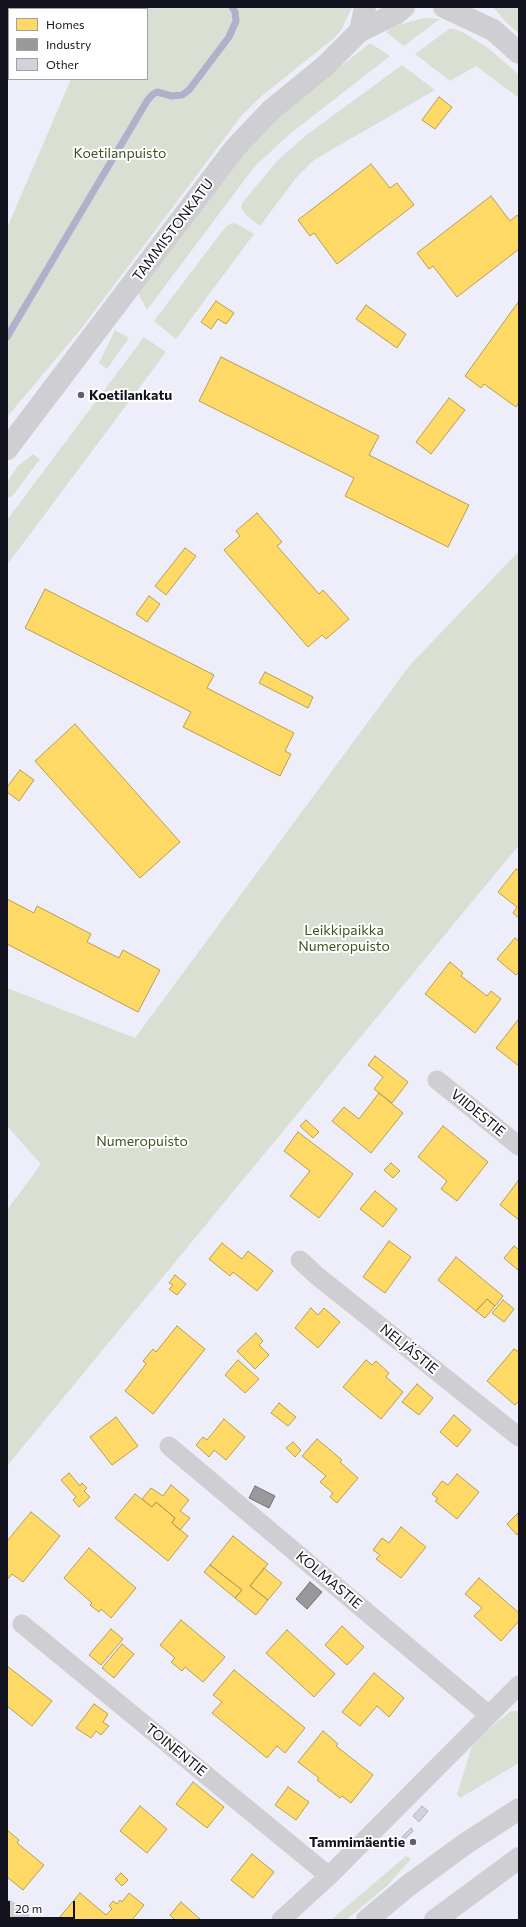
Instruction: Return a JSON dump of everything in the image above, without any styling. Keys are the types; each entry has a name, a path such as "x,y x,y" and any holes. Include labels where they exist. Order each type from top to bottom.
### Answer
{"street":[{"path":"360,31 365,7"},
{"name":"TAMMISTONKATU","path":"7,449 235,148 271,110 325,66 360,31 397,13 404,7"},
{"path":"444,7 493,30 519,53"},
{"path":"484,7 493,30"},
{"name":"VIIDESTIE","path":"437,1080 519,1146"},
{"name":"NELJÄSTIE","path":"300,1260 316,1275 519,1437"},
{"name":"KOLMASTIE","path":"169,1446 489,1714"},
{"name":"TOINENTIE","path":"22,1624 329,1876"},
{"path":"281,1920 329,1876 489,1714 519,1686"},
{"path":"367,1920 409,1885 465,1844 519,1809"},
{"path":"435,1920 519,1858"},
{"path":"7,1909 20,1920"}],"green space":[{"name":"Koetilanpuisto","path":"352,7 342,29 334,38 263,95 242,115 81,329 7,417 7,228 71,80 148,80 148,8 102,8"},
{"path":"493,7 519,7 519,34 504,20"},
{"path":"424,18 440,19 404,46 386,32 395,26"},
{"path":"449,29 455,29 464,33 487,47 519,75 519,98 476,66 450,81 415,54"},
{"path":"370,43 390,56 291,133 255,166 147,310 138,293 253,139 303,96"},
{"path":"402,65 435,90 314,160 296,178 260,226 246,215 241,208 242,203 277,161 305,136"},
{"path":"235,223 254,234 176,339 154,321 227,225"},
{"path":"115,330 129,338 107,369 99,363"},
{"path":"144,337 166,352 7,565 7,520"},
{"path":"33,454 40,459 17,490 11,497 7,498 7,482 18,466"},
{"name":"Numeropuisto","path":"519,551 519,845 7,1466 7,1210 41,1164 7,1126 7,988 135,1038 410,665"},
{"path":"511,1711 519,1711 519,1763 460,1798 457,1794 472,1746 479,1737"},
{"path":"406,1856 411,1859 388,1885 346,1920 331,1920"}],"building: Homes":[{"path":"439,97 452,107 435,129 422,120"},
{"path":"371,164 390,188 397,183 414,205 337,264 314,233 310,236 298,220"},
{"path":"491,196 510,221 517,215 519,218 519,249 457,297 433,266 429,269 417,253"},
{"path":"216,301 234,313 226,324 218,319 211,329 201,322"},
{"path":"519,301 519,402 516,407 484,384 481,388 465,376"},
{"path":"366,305 406,334 397,348 356,319"},
{"path":"221,357 379,436 369,455 469,505 448,547 345,496 354,478 199,401"},
{"path":"449,398 465,410 431,454 416,442"},
{"path":"257,513 282,542 277,546 319,594 323,590 349,619 326,639 322,635 308,647 224,550 240,536 236,531"},
{"path":"185,548 196,556 166,595 155,586"},
{"path":"45,589 214,675 207,688 294,733 285,751 291,754 280,776 183,727 191,712 25,628"},
{"path":"149,596 160,604 147,622 136,614"},
{"path":"265,672 313,697 308,708 259,683"},
{"path":"75,724 180,842 140,878 35,761"},
{"path":"20,770 34,780 19,801 7,792 7,787"},
{"path":"516,869 519,871 519,918 513,913 517,907 498,892"},
{"path":"7,899 34,913 37,906 91,934 87,942 119,958 123,950 160,970 138,1012 7,944"},
{"path":"515,938 519,941 519,972 516,975 497,959"},
{"path":"450,962 463,973 461,976 487,996 491,991 501,999 475,1033 425,994"},
{"path":"518,1020 519,1021 519,1066 496,1048"},
{"path":"375,1056 408,1082 392,1103 374,1089 383,1077 368,1065"},
{"path":"379,1093 403,1113 371,1153 332,1121 344,1107 359,1119"},
{"path":"306,1120 319,1132 313,1138 300,1126"},
{"path":"443,1126 488,1162 457,1201 441,1189 447,1181 418,1157"},
{"path":"298,1132 353,1174 319,1218 290,1196 310,1171 284,1151"},
{"path":"391,1163 400,1171 393,1178 384,1170"},
{"path":"519,1181 519,1220 500,1205"},
{"path":"375,1191 397,1209 383,1227 360,1209"},
{"path":"389,1241 411,1257 385,1293 363,1277"},
{"path":"222,1243 242,1259 248,1251 273,1271 257,1291 233,1272 230,1276 209,1259"},
{"path":"514,1246 519,1250 519,1271 504,1258"},
{"path":"456,1257 503,1296 495,1306 487,1299 476,1311 438,1280"},
{"path":"175,1275 186,1284 177,1295 169,1289 173,1285 169,1283"},
{"path":"487,1299 495,1306 485,1318 476,1311"},
{"path":"503,1300 514,1309 504,1322 492,1313"},
{"path":"311,1308 318,1315 324,1308 340,1322 318,1348 295,1328"},
{"path":"177,1326 205,1349 153,1414 125,1391 146,1364 143,1361 153,1349 156,1352"},
{"path":"256,1333 263,1341 259,1345 269,1355 255,1369 237,1351"},
{"path":"514,1349 519,1352 519,1401 515,1405 487,1381"},
{"path":"238,1360 259,1379 245,1393 225,1375"},
{"path":"366,1360 372,1365 376,1361 389,1373 386,1377 403,1392 381,1419 343,1387"},
{"path":"417,1384 433,1398 419,1415 402,1402"},
{"path":"279,1403 296,1417 288,1426 271,1413"},
{"path":"454,1415 471,1430 457,1447 440,1432"},
{"path":"116,1417 138,1446 112,1465 90,1437"},
{"path":"224,1419 245,1437 226,1460 214,1450 209,1457 196,1445 203,1437 207,1440"},
{"path":"317,1439 342,1460 340,1462 358,1478 337,1503 330,1497 333,1493 320,1482 326,1476 302,1456"},
{"path":"293,1442 301,1450 295,1457 286,1448"},
{"path":"69,1473 80,1486 82,1483 87,1488 84,1491 90,1497 79,1507 73,1500 76,1497 61,1480"},
{"path":"457,1474 479,1492 457,1519 435,1501 438,1499 432,1494 442,1481 448,1485"},
{"path":"171,1485 189,1500 180,1511 190,1518 180,1530 172,1523 175,1518 156,1502 152,1507 142,1499 151,1488 163,1496"},
{"path":"135,1494 152,1507 156,1502 175,1518 172,1523 188,1536 168,1561 115,1518"},
{"path":"31,1512 60,1536 23,1582 12,1574 7,1580 7,1539 8,1540"},
{"path":"518,1513 519,1532 517,1535 507,1524"},
{"path":"401,1527 426,1547 401,1578 376,1559 380,1555 373,1550 382,1538 389,1543"},
{"path":"233,1536 268,1564 250,1586 268,1600 256,1615 235,1598 242,1590 210,1565"},
{"path":"89,1548 136,1588 111,1618 101,1609 99,1612 90,1605 92,1603 64,1578"},
{"path":"210,1565 242,1590 235,1598 204,1572"},
{"path":"264,1568 282,1583 268,1600 250,1586"},
{"path":"479,1578 519,1613 519,1621 501,1641 474,1616 482,1608 465,1594"},
{"path":"181,1620 225,1657 203,1682 185,1667 182,1671 171,1662 175,1658 160,1645"},
{"path":"342,1626 364,1647 347,1665 325,1645"},
{"path":"111,1629 123,1639 101,1665 89,1655"},
{"path":"287,1630 335,1674 314,1697 266,1653"},
{"path":"122,1644 134,1654 114,1678 102,1668"},
{"path":"7,1666 52,1701 32,1726 7,1706"},
{"path":"234,1670 305,1728 285,1753 277,1746 267,1758 212,1713 222,1702 213,1695"},
{"path":"374,1673 404,1698 389,1717 377,1706 360,1726 342,1712"},
{"path":"94,1704 108,1714 103,1722 109,1726 101,1735 96,1731 91,1738 76,1728"},
{"path":"323,1731 338,1744 336,1746 373,1775 351,1803 342,1796 340,1798 317,1780 319,1778 298,1762"},
{"path":"193,1782 224,1807 207,1828 176,1804"},
{"path":"288,1787 309,1802 296,1820 275,1805"},
{"path":"140,1806 167,1829 147,1853 120,1831"},
{"path":"7,1830 19,1840 17,1843 44,1865 23,1890 7,1877"},
{"path":"252,1854 274,1872 253,1898 231,1880"},
{"path":"121,1873 128,1880 122,1886 115,1879"},
{"path":"80,1893 106,1915 112,1909 109,1906 113,1901 117,1904 120,1900 122,1902 129,1893 144,1905 132,1920 62,1920 59,1918"},
{"path":"181,1902 201,1920 175,1920 170,1915"}],"building: Industry":[{"path":"255,1486 275,1496 269,1508 249,1498"},
{"path":"310,1582 322,1592 307,1609 296,1599"}],"building: Other":[{"path":"422,1806 428,1811 419,1822 413,1816"},
{"path":"411,1828 413,1831 405,1839 402,1837"}],"waterway":[{"path":"7,337 147,101 157,92 172,96 182,95 189,90 229,37 236,21 235,12 232,7"}],"place":[{"name":"Koetilankatu","path":"81,395"},
{"name":"Tammimäentie","path":"413,1842"}],"park label":[{"name":"Leikkipaikka Numeropuisto","path":"344,938"}]}
